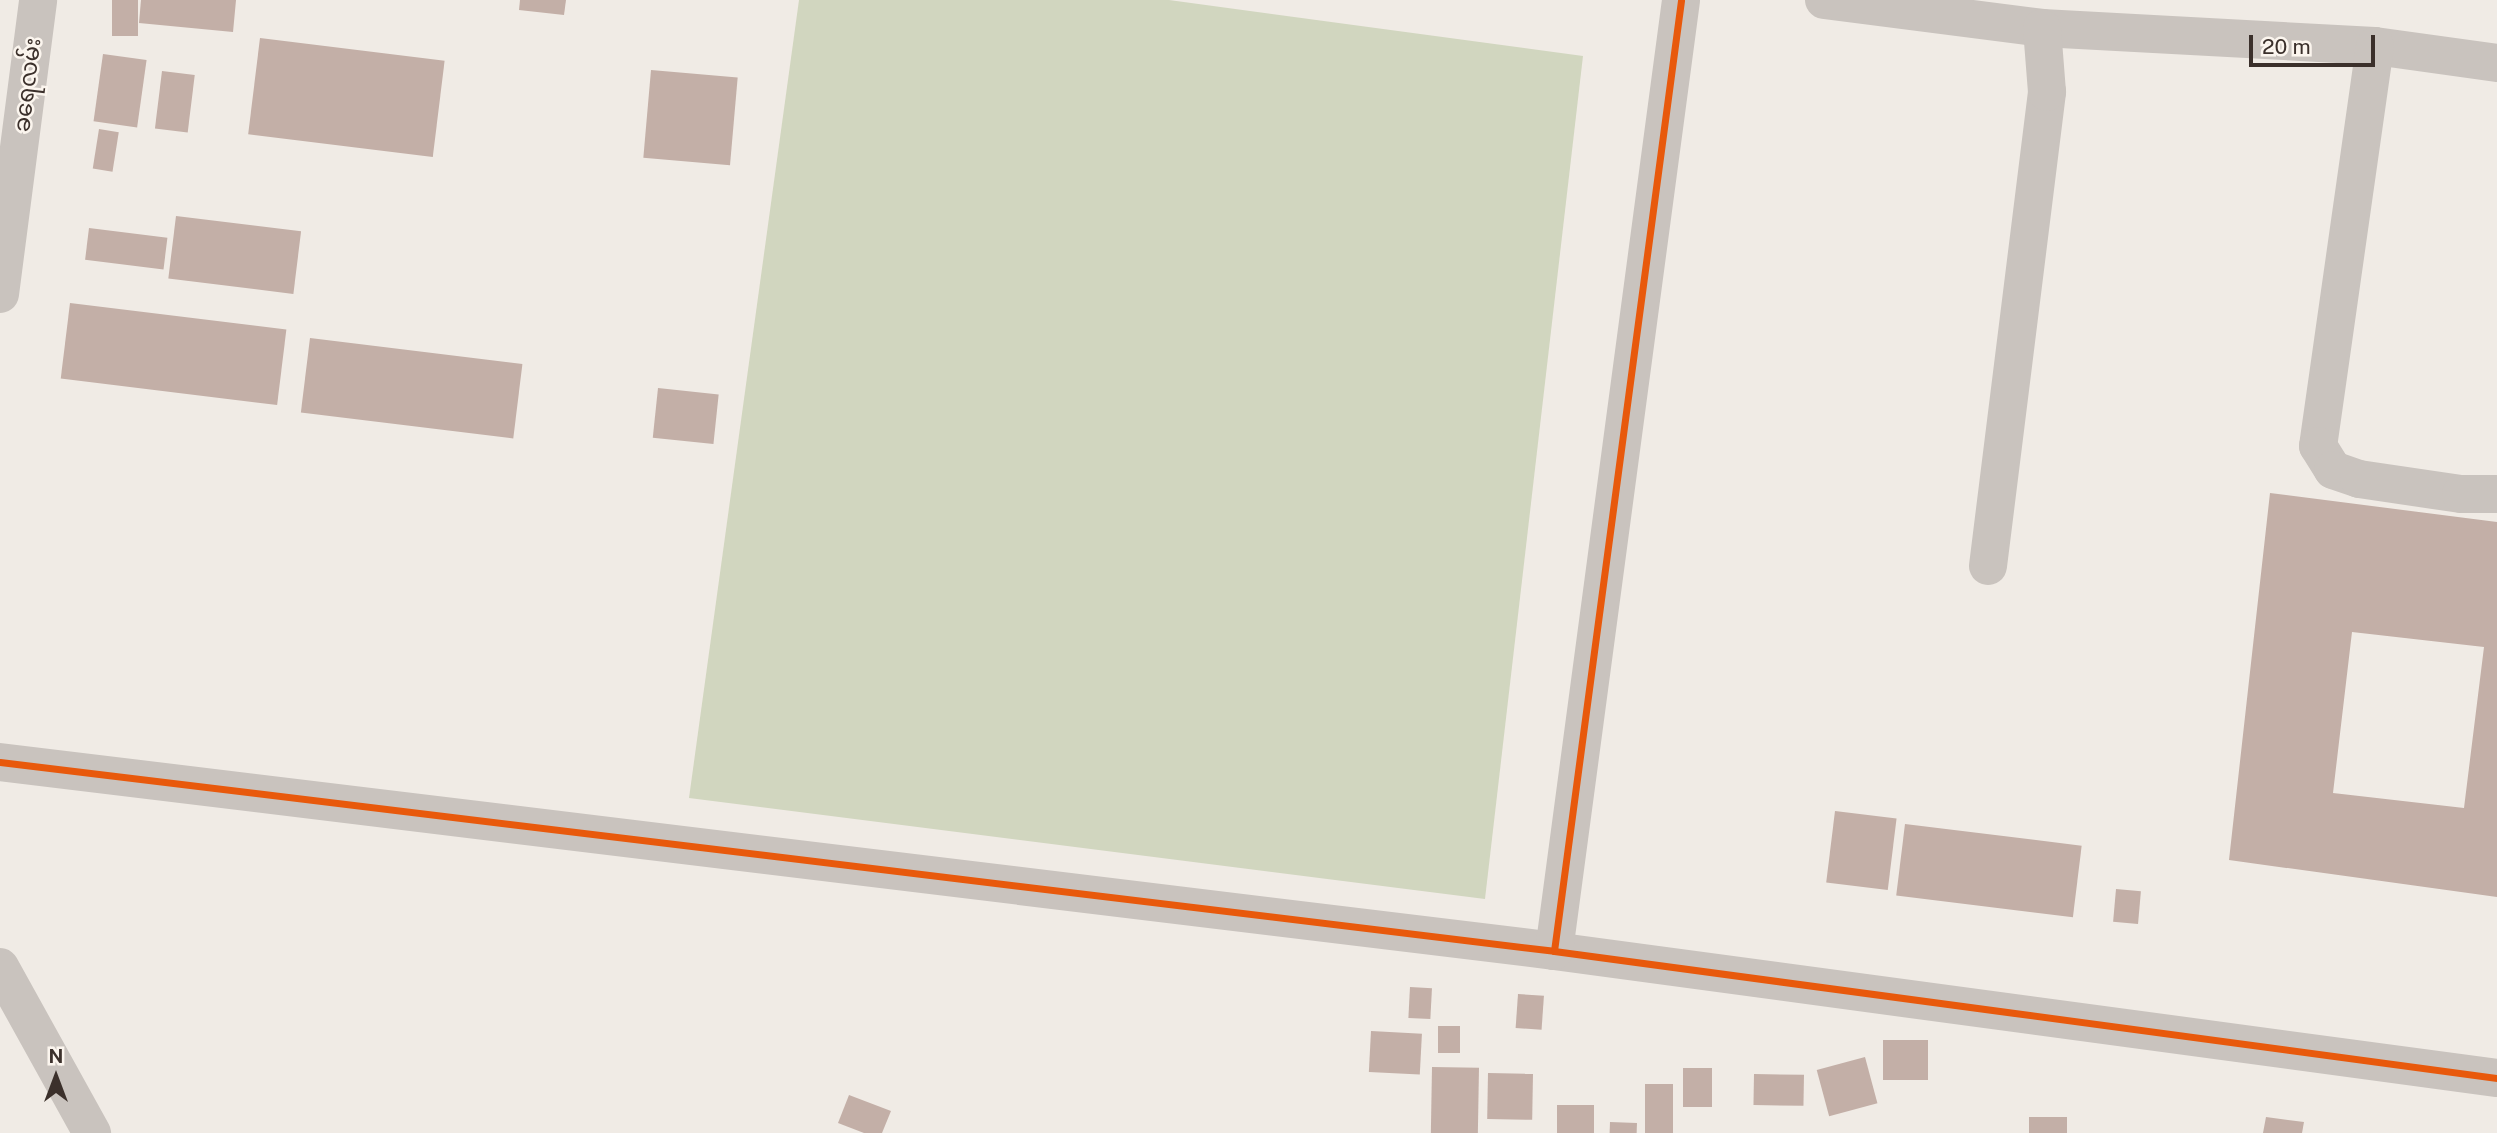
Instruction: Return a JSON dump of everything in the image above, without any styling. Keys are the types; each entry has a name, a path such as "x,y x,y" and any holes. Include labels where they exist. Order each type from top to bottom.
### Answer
{"street":[{"name":"ခရေလမ်း","path":"0,294 38,0"},
{"path":"1554,951 1681,0"},
{"path":"1824,0 2042,29 2375,46 2497,63"},
{"path":"1988,566 2047,92 2042,29"},
{"path":"2375,46 2318,446 2333,470 2358,479 2461,494 2497,494"},
{"path":"0,762 1554,951 2497,1077"},
{"path":"0,967 92,1133"}],"green space":[{"path":"799,0 1169,0 1583,56 1485,899 689,798"}],"building":[{"path":"112,0 138,0 138,36 112,36"},
{"path":"141,0 236,0 233,32 139,23"},
{"path":"520,0 566,0 564,15 519,10"},
{"path":"260,38 445,61 433,157 248,134"},
{"path":"103,54 147,60 137,127 94,121"},
{"path":"651,70 738,78 730,165 643,158"},
{"path":"162,71 195,75 188,133 155,129"},
{"path":"99,129 119,132 112,172 93,169"},
{"path":"176,216 301,231 293,294 168,279"},
{"path":"89,228 167,238 164,269 85,260"},
{"path":"70,303 286,330 277,405 61,378"},
{"path":"310,338 522,364 513,439 301,412"},
{"path":"658,388 719,394 713,444 653,438"},
{"path":"2270,493 2497,522 2497,897 2229,860","holes":["2352,632 2484,647 2464,808 2333,793"]},
{"path":"1835,811 1897,819 1888,890 1826,882"},
{"path":"1905,824 2082,846 2073,917 1896,895"},
{"path":"2116,889 2141,891 2138,924 2113,922"},
{"path":"1410,987 1432,988 1430,1019 1408,1018"},
{"path":"1518,994 1544,996 1542,1030 1516,1028"},
{"path":"1438,1026 1460,1026 1460,1053 1438,1053"},
{"path":"1371,1031 1422,1034 1420,1075 1369,1072"},
{"path":"1883,1040 1928,1040 1928,1080 1883,1080"},
{"path":"1865,1057 1877,1103 1829,1116 1817,1070"},
{"path":"1432,1067 1479,1068 1478,1133 1431,1133"},
{"path":"1683,1068 1712,1068 1712,1107 1683,1107"},
{"path":"1488,1073 1533,1074 1532,1120 1487,1119"},
{"path":"1754,1074 1804,1075 1803,1106 1753,1105"},
{"path":"1645,1084 1673,1084 1673,1133 1645,1133"},
{"path":"849,1095 891,1111 882,1133 864,1133 838,1123"},
{"path":"1557,1105 1594,1105 1594,1133 1557,1133"},
{"path":"2029,1117 2067,1117 2067,1133 2029,1133"},
{"path":"2266,1117 2304,1122 2302,1133 2263,1133"},
{"path":"1610,1122 1637,1123 1637,1133 1610,1133"}],"cycle path":[{"path":"1554,951 1681,0"},
{"path":"0,762 1554,951 2497,1078"}]}
